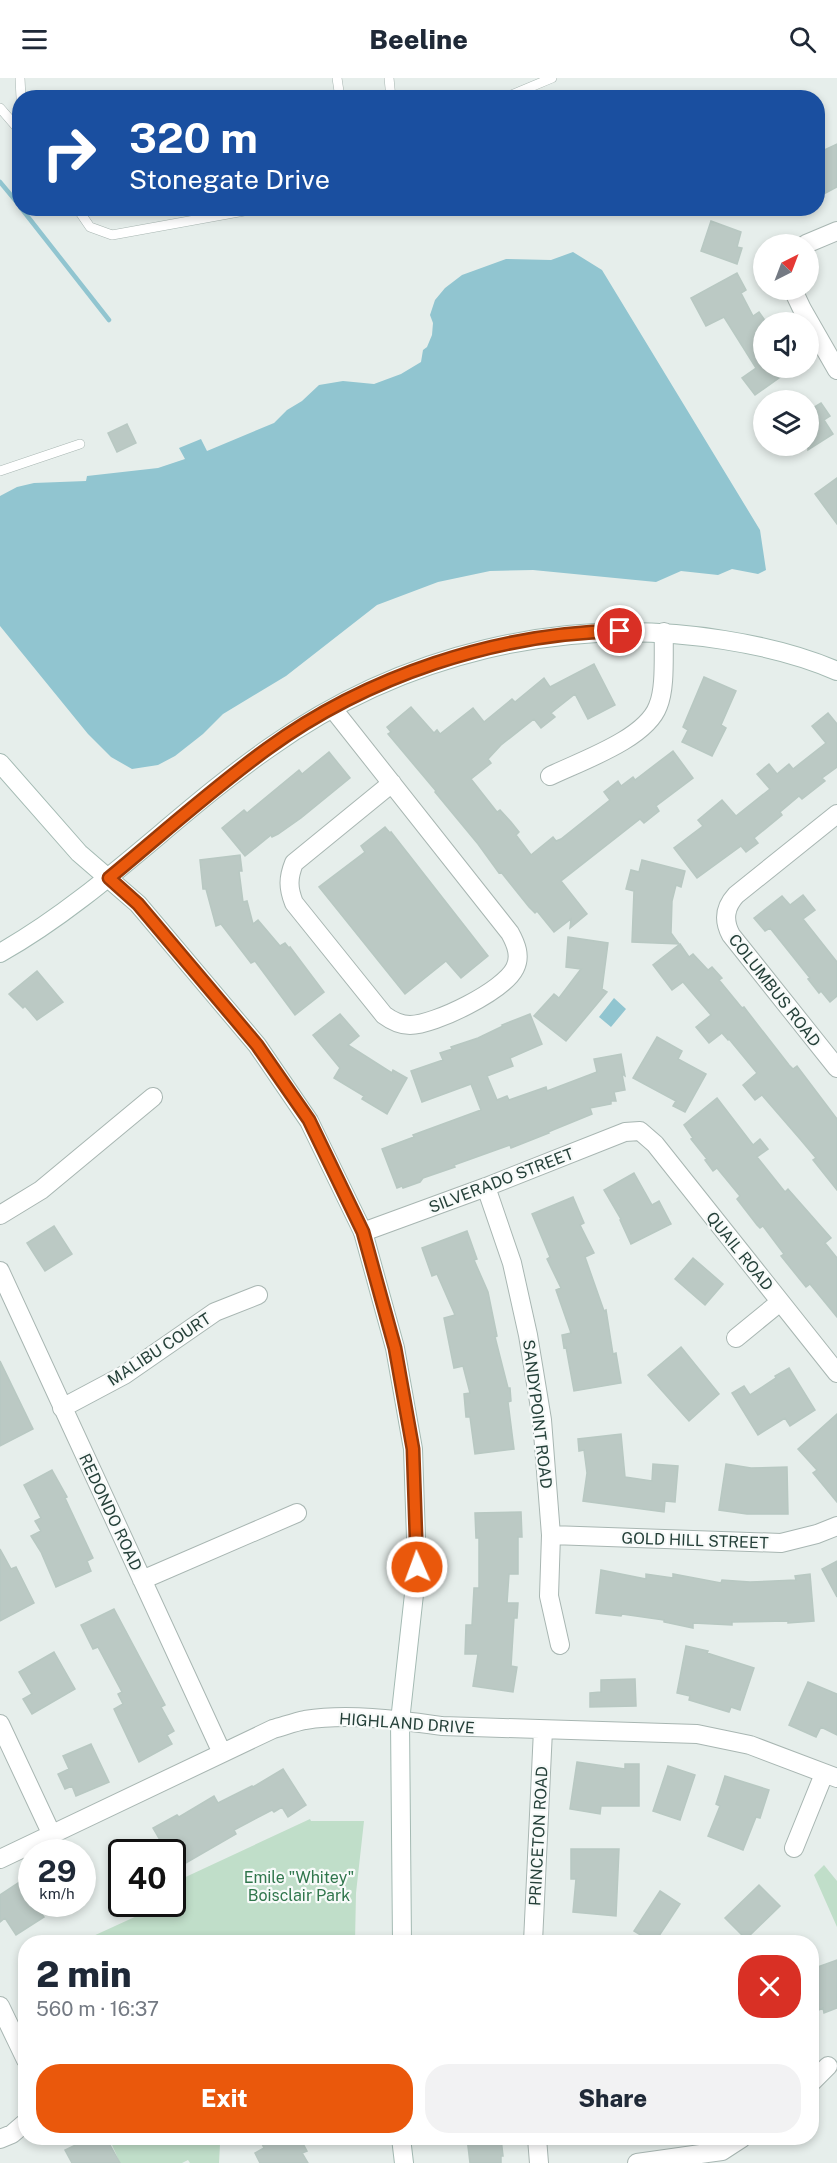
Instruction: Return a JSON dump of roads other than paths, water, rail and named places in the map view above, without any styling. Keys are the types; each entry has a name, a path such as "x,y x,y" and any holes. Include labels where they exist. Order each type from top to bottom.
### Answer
{"street":[{"path":"819,239 837,231"},
{"path":"797,300 837,370"},
{"path":"550,776 629,737 654,716 661,691 664,632"},
{"path":"0,953 58,916 109,878 268,748 333,709 403,675 459,655 563,634 664,632 740,642 780,651 837,670"},
{"path":"333,709 392,783 510,933 516,943 518,960 514,969 487,994 453,1011 420,1024 410,1025 394,1022 384,1015 294,903 289,892 294,863 392,783"},
{"path":"0,763 79,853 138,904 257,1045 309,1120 363,1232 395,1348 413,1449 417,1567 400,1721 402,1935"},
{"name":"COLUMBUS ROAD","path":"837,814 736,895 727,908 726,922 731,935 837,1068"},
{"path":"0,1215 41,1190 153,1097"},
{"name":"SILVERADO STREET","path":"363,1232 486,1187 625,1132 640,1131"},
{"name":"QUAIL ROAD","path":"640,1131 654,1144 837,1373"},
{"name":"SANDYPOINT ROAD","path":"486,1187 512,1263 528,1335 542,1420 551,1535 549,1596 561,1645"},
{"name":"REDONDO ROAD","path":"0,1271 222,1753"},
{"name":"MALIBU COURT","path":"62,1408 124,1375 215,1312 258,1295"},
{"path":"736,1338 780,1302"},
{"path":"142,1580 297,1513"},
{"name":"GOLD HILL STREET","path":"551,1535 781,1543 817,1534 837,1526"},
{"name":"HIGHLAND DRIVE","path":"0,1859 273,1729 304,1720 343,1717 442,1726 697,1734 750,1745 831,1776"},
{"path":"0,1724 52,1835"},
{"name":"PRINCETON ROAD","path":"533,1935 543,1730"},
{"path":"794,1848 831,1776"},
{"path":"0,2006 18,2043"},
{"path":"819,2075 828,2066"},
{"path":"0,2139 18,2129"},
{"path":"402,2145 404,2163"},
{"path":"538,2145 539,2163"},
{"path":"637,2163 726,2157 736,2145"}],"lane":[{"path":"523,90 552,78"},
{"path":"0,108 12,122"},
{"path":"82,216 90,227 112,235 217,216"},
{"path":"0,471 80,444"}],"water":[{"path":"573,252 602,270 760,530 766,570 758,574 732,569 718,575 681,571 656,582 533,570 490,571 438,582 377,605 286,676 223,714 203,734 175,756 158,765 132,769 111,757 88,734 0,626 0,496 17,487 34,483 86,481 87,476 158,468 185,459 179,448 201,439 207,451 274,423 319,385 343,381 374,384 401,374 421,362 423,350 427,347 432,335 433,323 430,315 435,300 445,288 462,275 506,259 551,260"},
{"path":"614,998 626,1009 611,1027 599,1017"}],"waterway":[{"path":"0,182 12,196"},
{"path":"27,216 109,320"}],"park label":[{"name":"Emile \"Whitey\" Boisclair Park","path":"299,1886"}]}
